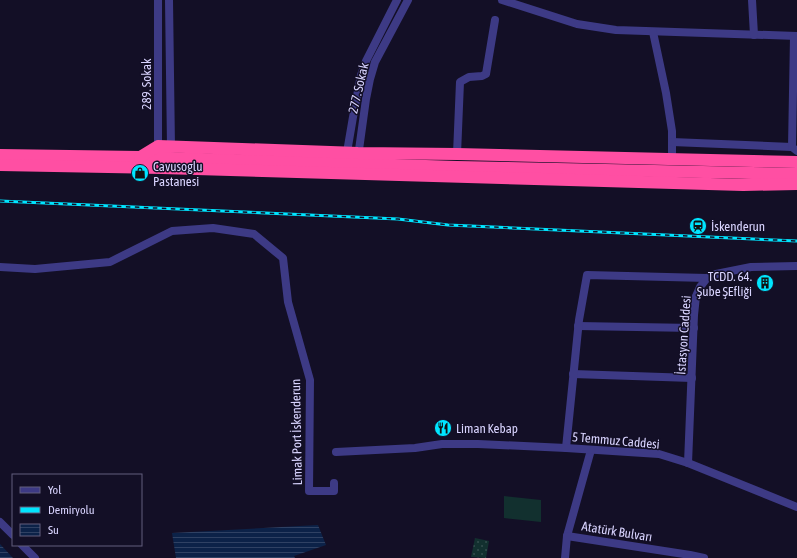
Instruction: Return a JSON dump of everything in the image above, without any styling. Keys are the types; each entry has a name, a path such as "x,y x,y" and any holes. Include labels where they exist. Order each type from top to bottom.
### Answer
{"highway":[{"path":"0,165 163,155 352,158 457,154 797,162"},
{"path":"0,155 140,157 163,155 743,185 797,184"},
{"path":"352,158 481,168 797,174"}],"street":[{"name":"289. Sokak","path":"158,0 163,155"},
{"path":"163,155 169,0"},
{"name":"277. Sokak","path":"352,158 361,75 366,60 397,0"},
{"name":"277. Sokak","path":"352,158 375,62 408,0"},
{"path":"502,0 577,24 616,30 796,36 794,149 672,142"},
{"path":"752,0 754,35"},
{"path":"457,154 460,82 469,77 482,76 486,74 495,20"},
{"path":"653,32 672,130 672,160"},
{"name":"Limak Port İskenderun","path":"0,267 35,269 110,262 172,231 213,228 254,234 283,258 288,302 310,380 309,492 334,491 334,483"},
{"path":"566,448 578,326 587,275 707,278 716,274 751,267 797,266"},
{"name":"İstasyon Caddesi","path":"688,463 696,296 700,287 707,278"},
{"path":"578,326 694,328"},
{"path":"574,374 692,378"},
{"name":"5 Temmuz Caddesi","path":"336,452 407,448 442,444 471,444 660,454 688,463 797,507"},
{"name":"Atatürk Bulvarı","path":"591,450 567,536 704,558"},
{"path":"0,522 12,534"},
{"path":"565,558 567,536"},
{"path":"23,546 35,558"}],"green space":[{"path":"504,496 541,500 541,522 504,518"},
{"path":"475,538 489,541 486,558 471,557"}],"water":[{"path":"318,525 326,545 294,556 295,558 176,558 172,533"},
{"path":"0,544 13,558 0,558"}],"railway":[{"path":"0,201 398,219 448,225 797,241"}],"place":[{"name":"Cavusoglu Pastanesi","path":"140,173"},
{"name":"İskenderun","path":"698,226"},
{"name":"TCDD. 64. Şube ŞEfliği","path":"765,283"},
{"name":"Liman Kebap","path":"443,428"}]}
